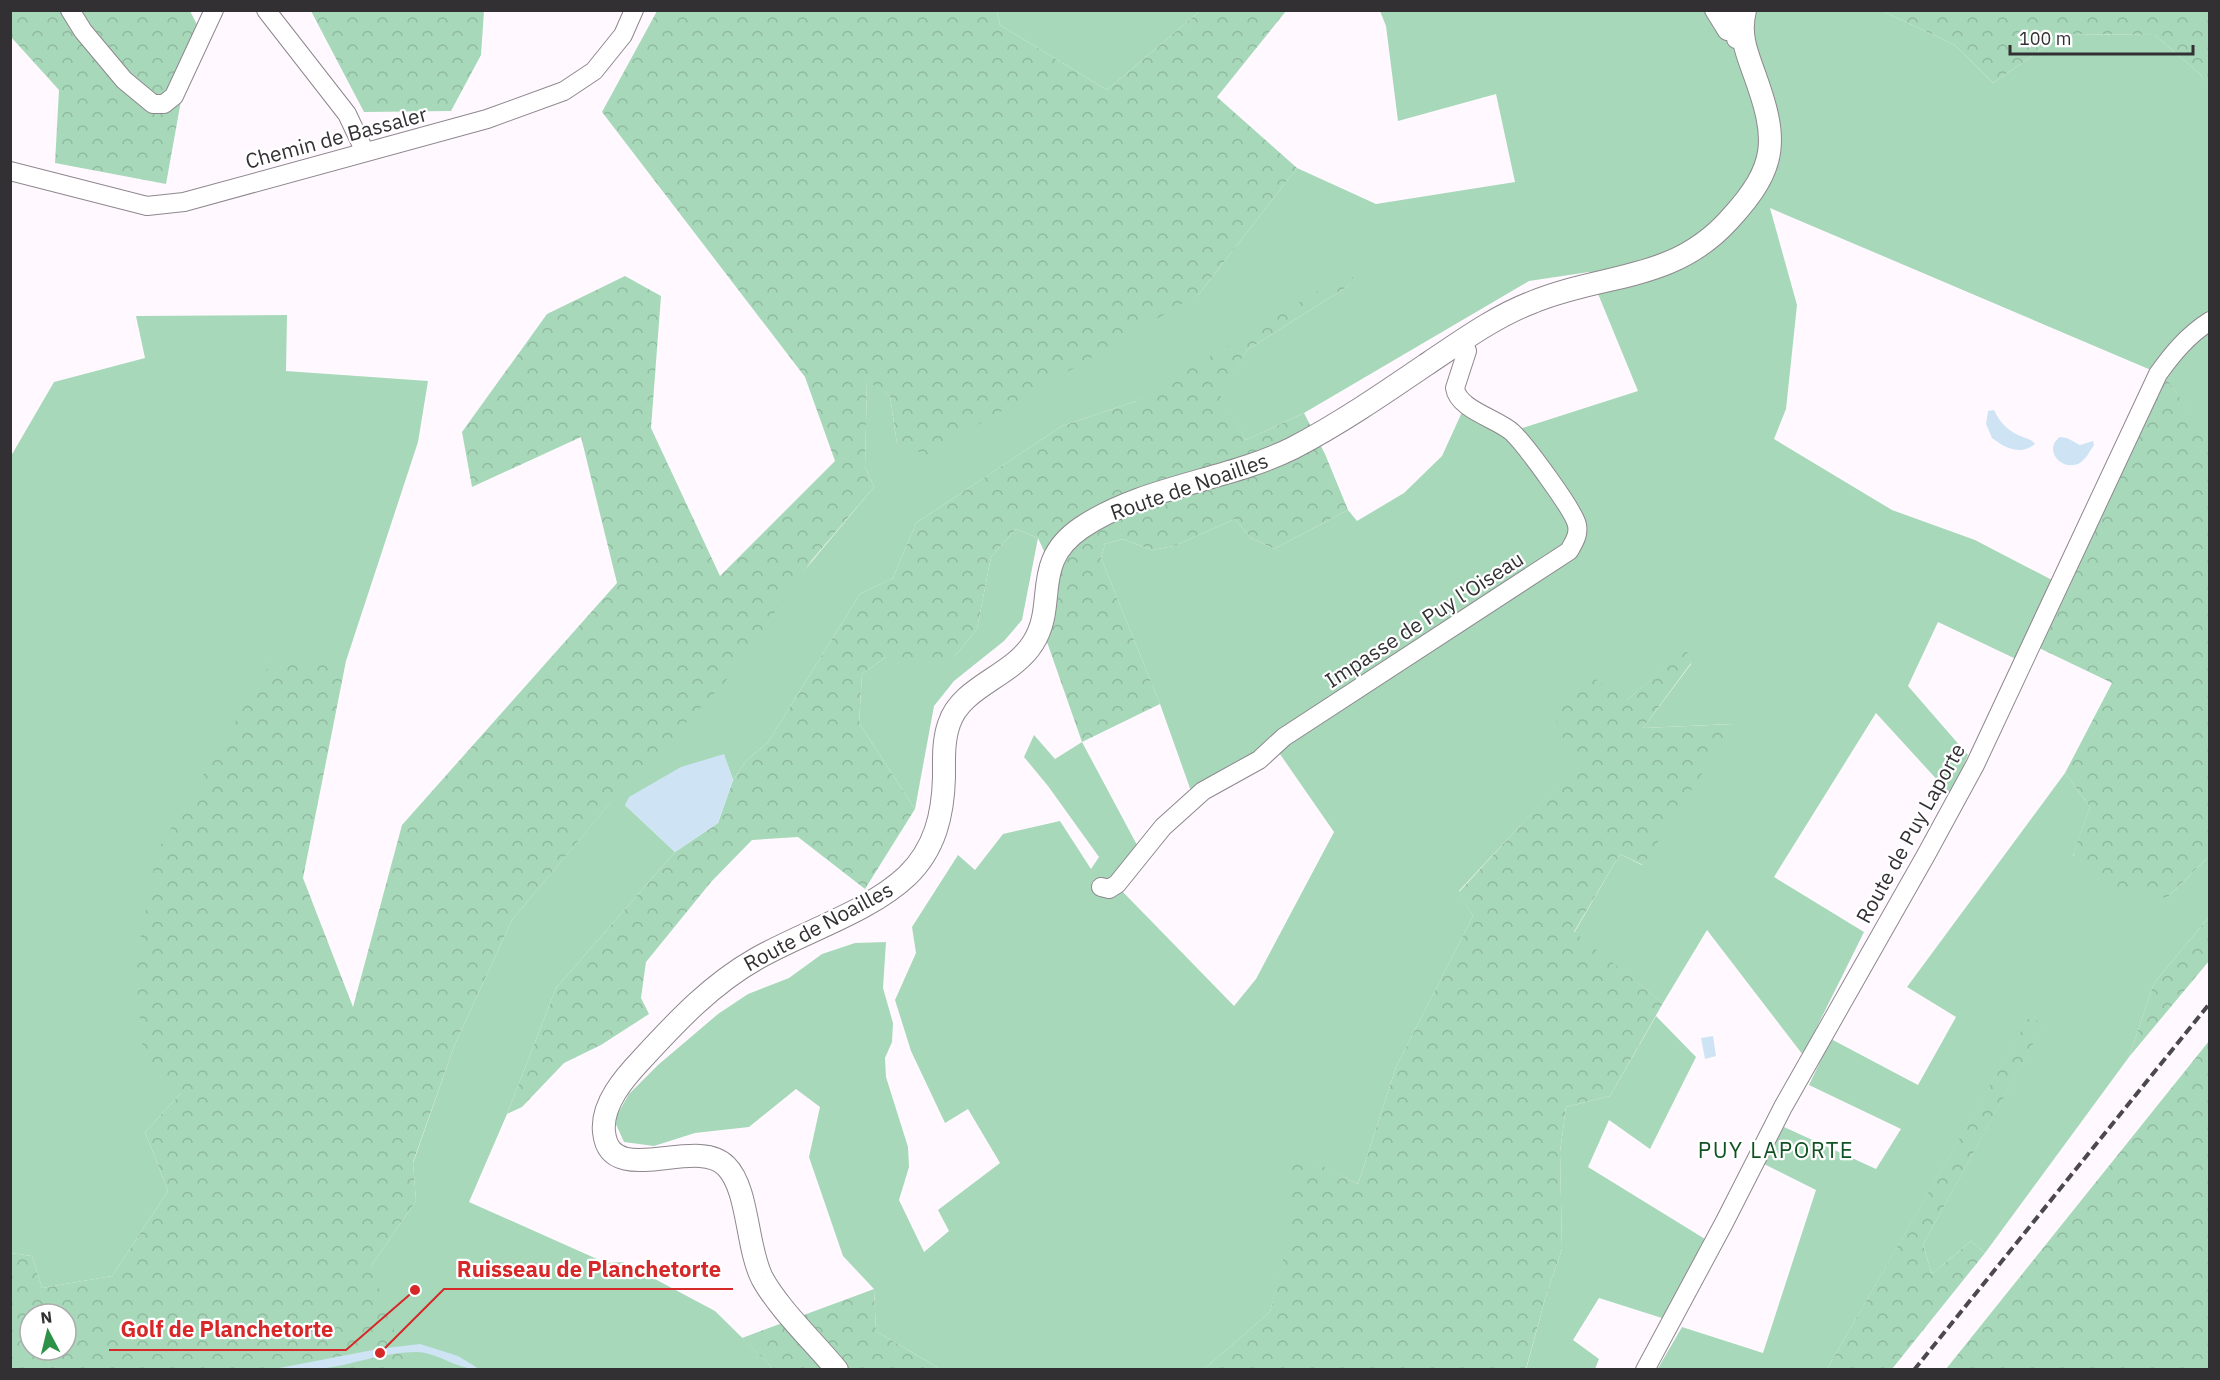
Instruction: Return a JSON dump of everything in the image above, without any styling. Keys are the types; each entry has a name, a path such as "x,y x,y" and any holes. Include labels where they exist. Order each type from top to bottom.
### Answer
{"main road":[{"name":"Route de Noailles","path":"837,1370 765,1284 753,1252 739,1190 727,1166 715,1158 699,1154 638,1161 628,1160 616,1154 609,1147 604,1125 618,1089 635,1066 676,1022 729,975 879,896 913,871 927,852 939,824 944,792 946,733 951,716 966,698 1016,663 1030,649 1039,633 1049,570 1056,553 1078,530 1110,513 1259,463 1290,449 1342,420 1462,340 1510,312 1538,300 1644,273 1686,254 1707,241 1731,219 1754,189 1764,171 1772,137 1743,39 1742,26 1729,14"},
{"name":"Route de Noailles","path":"1729,14 1733,57 1763,126 1764,171"}],"street":[{"path":"70,10 83,31 124,80 153,104 164,104 174,96 214,10"},
{"path":"266,10 347,114 365,152"},
{"name":"Chemin de Bassaler","path":"10,171 147,206 184,202 487,119 564,90 594,72 623,34 634,10"},
{"name":"Route de Puy Laporte","path":"1645,1370 1783,1107 1975,765 2158,374 2178,347 2196,330 2210,321"},
{"name":"Impasse de Puy l'Oiseau","path":"1101,887 1109,889 1117,884 1163,827 1203,791 1258,760 1284,737 1569,551 1576,538 1577,525 1571,510 1512,432 1468,405 1456,393 1455,388 1467,351 1462,340"}],"green space":[{"path":"11,11 190,11 206,42 186,73 166,184 55,163 59,90 11,37"},
{"path":"311,11 484,11 481,55 451,111 364,112"},
{"path":"657,11 997,11 1000,25 1107,90 1200,11 1286,11 1217,97 1297,168 1199,294 927,455 897,444 890,396 867,381 865,466 874,487 812,560 725,682 610,803 512,920 455,1044 413,1162 416,1201 371,1266 408,1369 11,1370 11,1253 32,1256 42,1288 112,1276 168,1191 145,1132 181,1093 144,1064 135,967 157,851 272,661 346,661 303,878 353,1007 402,825 617,583 581,437 472,487 462,432 547,314 625,276 661,296 651,428 720,576 835,461 805,377 602,112"},
{"path":"997,11 1200,11 1107,90 1000,25"},
{"path":"1380,11 1882,11 1955,45 1993,83 2064,34 2155,35 2201,75 2210,91 2209,442 2165,376 1770,208 1797,305 1786,409 1774,439 1892,510 1975,540 2052,580 2016,659 1938,622 1908,686 1968,755 1951,795 1876,713 1774,877 1864,932 1803,1055 1707,930 1663,1003 1574,933 1620,854 1642,865 1733,724 1643,728 1691,664 1686,649 1627,700 1575,767 1459,891 1473,916 1396,1067 1358,1184 1288,1150 1289,1241 1270,1312 1204,1369 940,1369 876,1331 874,1289 843,1256 809,1157 820,1107 796,1089 749,1127 695,1133 654,1146 624,1142 614,1120 629,1094 658,1065 718,1014 748,994 789,978 822,954 855,943 886,942 883,988 893,1023 892,1042 885,1058 886,1077 908,1147 909,1167 899,1200 924,1252 949,1231 938,1210 1000,1163 968,1109 945,1123 911,1051 895,1000 916,953 912,927 958,855 975,870 1003,834 1060,821 1091,869 1099,857 1048,786 1024,757 1034,735 1055,759 1082,742 1145,860 1121,890 1234,1006 1256,979 1334,832 1273,744 1191,791 1160,704 1101,558 1105,544 1123,539 1152,550 1174,546 1235,519 1251,538 1274,549 1348,510 1357,521 1404,493 1442,456 1468,399 1516,430 1638,391 1589,272 1529,281 1304,413 1246,440 1219,395 1247,350 1353,283 1136,401 1062,426 916,523 893,578 860,594 768,742 746,761 733,780 724,755 625,805 675,852 556,988 507,1114 469,1202 606,1263 623,1262 715,1311 774,1369 11,1369 10,1328 18,1337 18,1362 78,1362 78,1347 371,1266 416,1201 413,1163 455,1044 512,920 874,487 865,466 867,380 890,396 897,444 1199,294 1297,168 1376,204 1515,182 1496,94 1398,121 1386,26"},
{"path":"1882,11 2209,11 2209,91 2201,75 2155,35 2064,34 1993,83 1955,45"},
{"path":"1353,270 1353,283 1247,350 1220,395 1246,440 1304,413 1325,454 1348,510 1274,549 1251,538 1235,519 1174,546 1152,550 1123,539 1105,544 1101,558 1160,704 1082,742 1047,642 1054,573 1038,538 1016,529 991,557 977,629 954,657 886,657 862,674 859,723 915,809 865,889 798,837 752,840 711,882 646,962 641,998 649,1014 601,1045 564,1063 522,1107 507,1114 556,988 675,852 718,823 733,780 746,761 768,742 860,594 893,578 916,523 1062,426 1136,401"},
{"path":"287,315 286,371 428,381 418,442 346,661 272,661 181,1093 145,1132 168,1191 112,1276 42,1288 32,1256 11,1253 11,456 54,382 145,358 136,316"},
{"path":"2165,376 2210,442 2209,856 2167,898 2101,888 2073,854 2090,807 2065,773 2112,683 2037,647"},
{"path":"1016,529 1038,538 1022,620 1004,641 954,681 934,706 915,809 859,723 862,674 886,657 954,657 977,629 991,557"},
{"path":"1686,648 1691,663 1643,728 1734,724 1643,865 1620,854 1574,932 1663,1003 1610,1096 1566,1107 1560,1152 1562,1249 1545,1299 1526,1369 1204,1369 1270,1312 1288,1241 1288,1149 1358,1184 1396,1067 1473,916 1459,892 1574,767 1551,707 1589,675 1627,700"},
{"path":"2065,773 2090,807 2073,855 2167,898 2209,856 2209,917 2154,983 2129,1057 1985,1253 1971,1241 1932,1274 1923,1245 2044,1023 2028,1020 1827,1369 1657,1370 1682,1327 1763,1353 1816,1190 1764,1164 1784,1127 1876,1169 1901,1129 1809,1085 1831,1039 1918,1085 1956,1017 1907,987"},
{"path":"2209,917 2209,961 2129,1057 2154,983"},
{"path":"1656,1016 1696,1057 1650,1149 1609,1120 1588,1167 1705,1239 1665,1319 1599,1298 1573,1340 1599,1359 1595,1369 1526,1370 1545,1299 1562,1249 1560,1152 1566,1107 1610,1096"},
{"path":"2028,1019 2045,1022 1923,1245 1932,1274 1971,1241 1985,1253 1892,1369 1827,1369"},
{"path":"2209,1041 2209,1369 1946,1369 2181,1076"},
{"path":"874,1289 876,1331 940,1369 774,1369 742,1338"}],"water":[{"path":"1994,410 2009,430 2035,444 2030,448 2019,450 2002,445 1992,438 1986,424 1988,411"},
{"path":"2060,437 2080,445 2093,441 2094,445 2081,463 2065,464 2060,462 2053,453 2055,442"},
{"path":"724,754 733,780 718,823 675,852 625,805 629,797 681,767"},
{"path":"1713,1036 1716,1056 1705,1059 1701,1038"},
{"path":"420,1344 458,1356 479,1369 471,1369 433,1355 417,1352 393,1354 320,1369 274,1369 378,1349"}],"railway":[{"path":"1914,1370 2210,1003"}],"place":[{"name":"Golf de Planchetorte","path":"415,1290"},
{"name":"Ruisseau de Planchetorte","path":"380,1353"}],"district":[{"name":"PUY LAPORTE","path":"1776,1149"}]}
